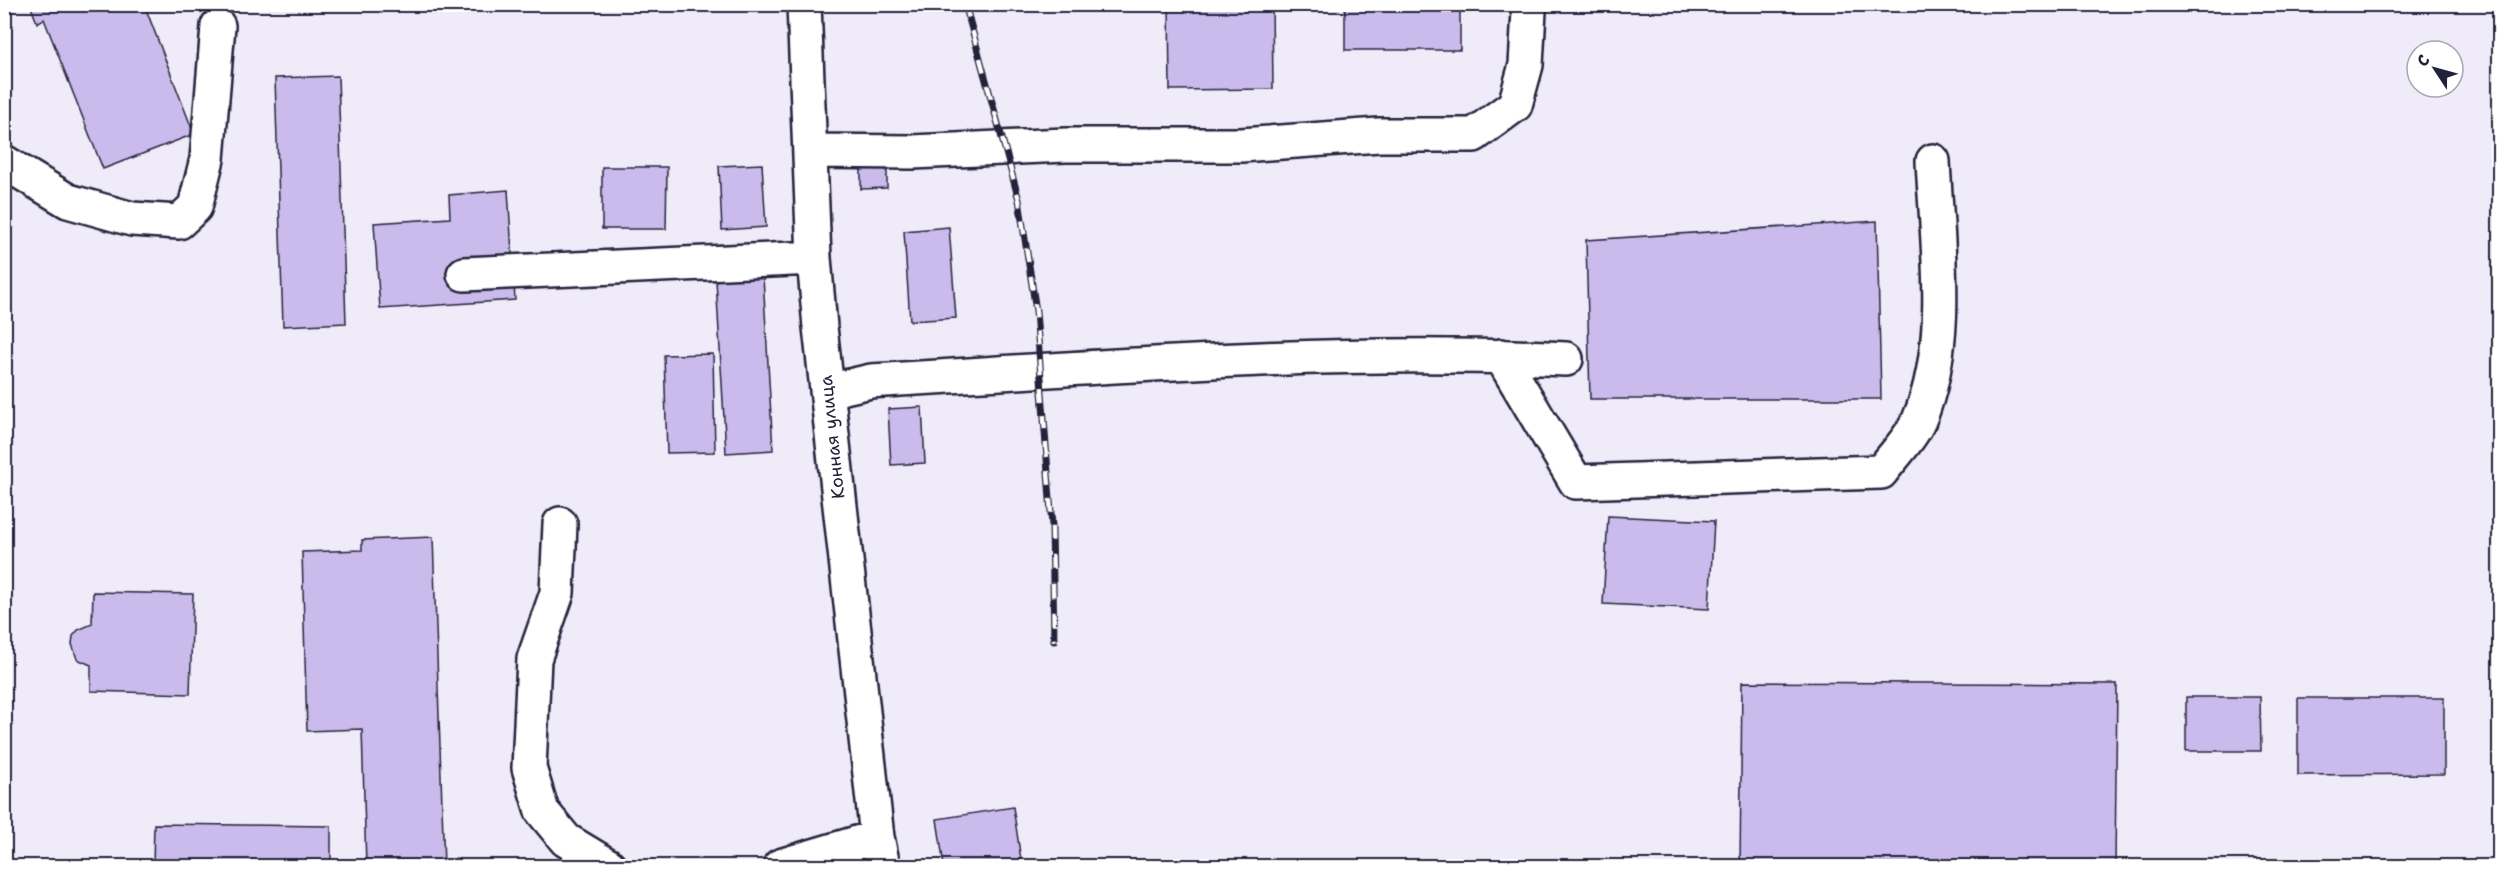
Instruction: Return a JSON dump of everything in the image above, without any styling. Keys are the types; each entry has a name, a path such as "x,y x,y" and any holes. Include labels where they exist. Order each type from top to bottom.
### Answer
{"street":[{"name":"Конная улица","path":"804,4 814,258 880,852"},
{"path":"811,152 912,152 1066,145 1241,145 1379,135 1474,135 1515,105 1527,65 1529,10 1526,4"},
{"path":"4,162 68,201 132,219 178,222 195,207 207,159 218,26"},
{"path":"1502,356 1576,482 1881,472 1918,422 1936,366 1939,290 1933,161"},
{"path":"464,274 814,258"},
{"path":"827,391 871,381 1247,358 1502,356 1566,359"},
{"path":"560,524 557,593 534,659 529,768 542,810 566,840 609,867"},
{"path":"780,867 880,852"}],"shaded area":[{"path":"5,5 2499,5 2499,866 5,866"}],"building":[{"path":"30,4 144,4 194,134 103,169 44,19 37,23"},
{"path":"1169,4 1272,4 1273,89 1170,90"},
{"path":"1345,4 1460,4 1460,50 1345,50"},
{"path":"338,76 346,323 283,326 275,78"},
{"path":"882,162 887,170 887,188 861,189 861,169 870,163"},
{"path":"762,164 766,227 722,230 719,166"},
{"path":"602,167 667,167 666,229 602,229"},
{"path":"508,190 515,300 380,309 374,223 450,218 449,195"},
{"path":"1877,221 1881,399 1590,399 1586,240"},
{"path":"949,227 956,318 910,321 904,231"},
{"path":"763,277 773,450 726,453 716,280"},
{"path":"713,354 715,452 667,453 664,355"},
{"path":"922,407 925,463 891,465 888,409"},
{"path":"1608,516 1714,521 1709,609 1603,604"},
{"path":"433,537 444,866 366,866 362,729 307,731 302,552 362,550 362,540"},
{"path":"93,592 193,594 190,694 91,691 91,665 77,659 72,644 73,636 78,630 92,624"},
{"path":"1742,682 2117,684 2115,866 1740,866"},
{"path":"2186,697 2260,697 2261,751 2186,751"},
{"path":"2298,698 2444,698 2444,774 2298,775"},
{"path":"1013,807 1022,866 944,866 937,819"},
{"path":"154,824 331,826 331,866 153,866"}],"railway":[{"path":"965,4 1019,200 1036,311 1052,526 1054,641"}]}
